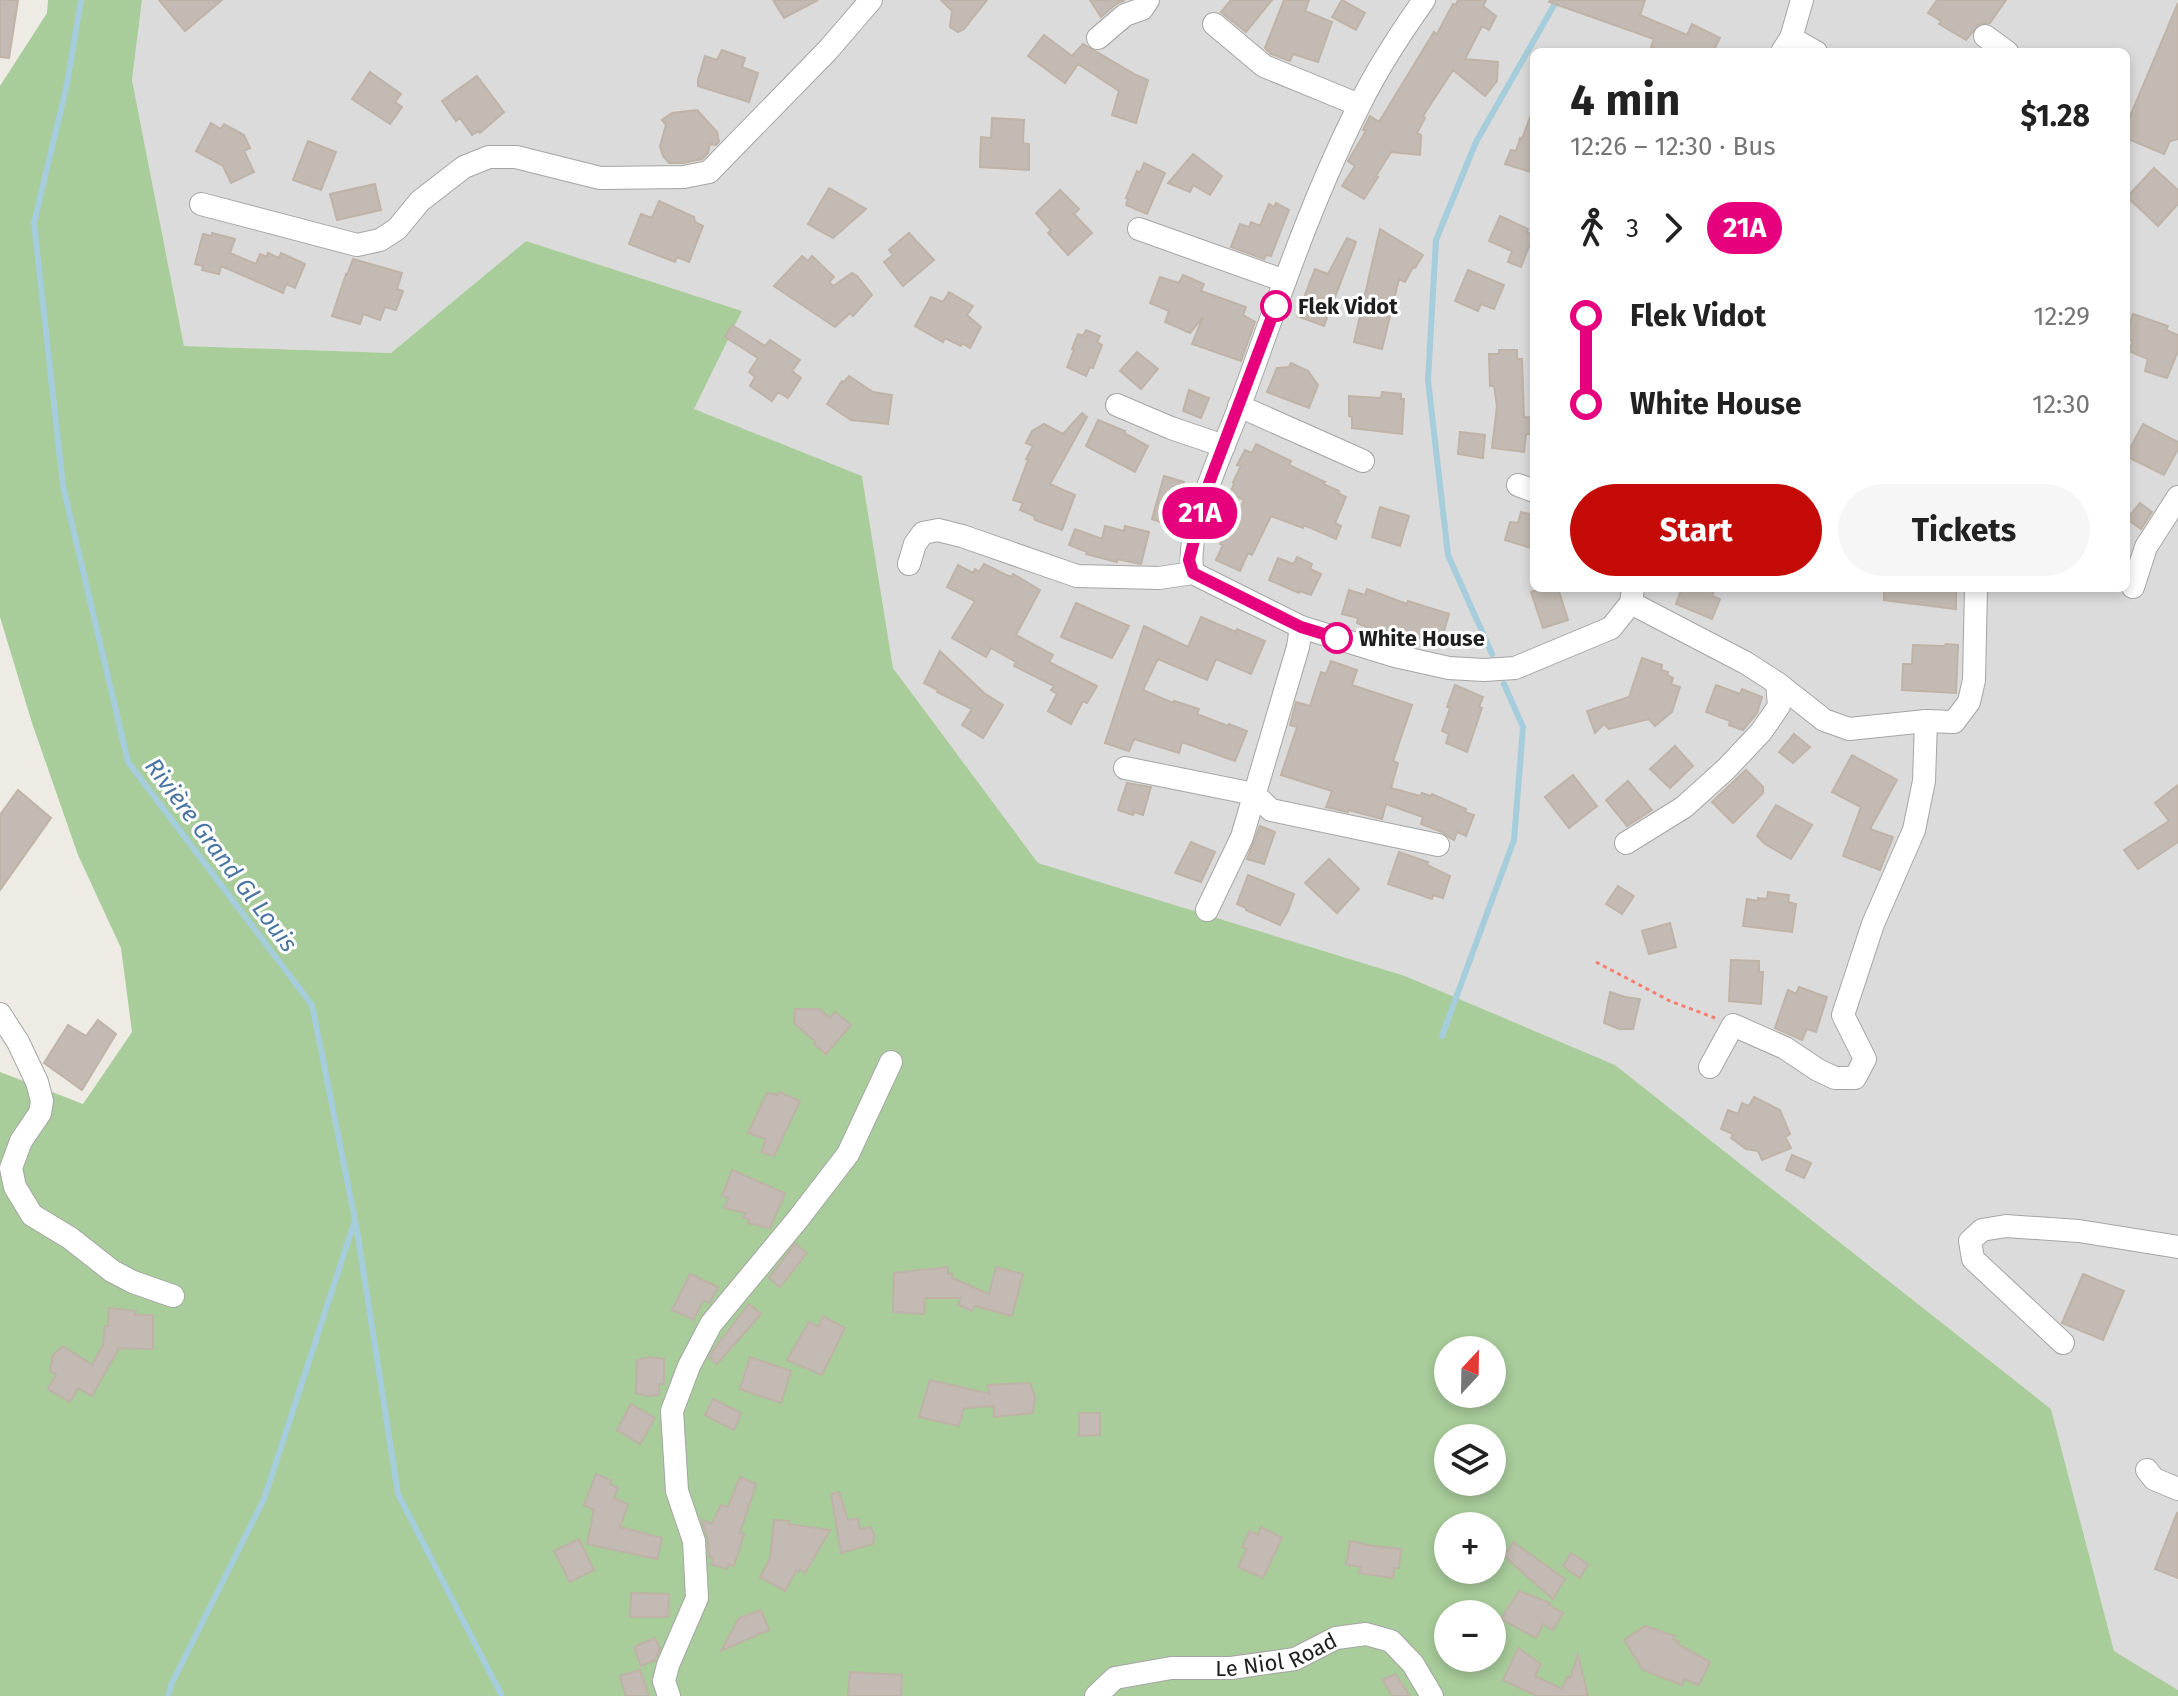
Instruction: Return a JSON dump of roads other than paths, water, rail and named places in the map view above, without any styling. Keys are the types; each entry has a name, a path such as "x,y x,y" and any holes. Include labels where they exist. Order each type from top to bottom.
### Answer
{"street":[{"path":"201,204 357,245 389,235 420,201 464,167 489,157 516,157 600,178 684,177 709,172 828,50 871,0"},
{"path":"1098,38 1125,15 1142,9 1148,0"},
{"path":"1193,573 1189,560 1208,486 1320,192 1386,54 1424,0"},
{"path":"1787,45 1802,0"},
{"path":"1214,24 1264,66 1359,105"},
{"path":"1985,36 2002,48"},
{"path":"1139,229 1285,281"},
{"path":"1117,405 1224,446"},
{"path":"1239,406 1363,461"},
{"path":"2133,587 2146,547 2178,497"},
{"path":"909,564 915,544 923,533 938,530 1077,576 1159,578 1193,573 1301,627 1395,656 1449,668 1484,670 1515,668 1611,628 1632,596 1777,683 1824,720 1849,729 1926,721 1954,722 1969,702 1974,680 1976,592"},
{"path":"1207,910 1242,837 1298,647 1301,627"},
{"path":"1626,843 1684,807 1761,732 1779,706 1777,683"},
{"path":"1710,1067 1733,1025 1785,1048 1835,1078 1855,1078 1865,1059 1843,1015 1873,924 1914,830 1924,781 1926,721"},
{"path":"1125,768 1254,794 1271,810 1438,845"},
{"path":"0,1014 18,1042 37,1082 42,1101 40,1113 21,1141 11,1168 15,1187 26,1206 32,1215 70,1238 112,1271 173,1296"},
{"path":"669,1696 664,1681 668,1665 697,1598 694,1541 677,1491 672,1411 689,1366 711,1324 848,1154 891,1062"},
{"path":"2063,1343 1973,1259 1970,1241 1982,1230 2006,1226 2079,1231 2178,1247"},
{"path":"2147,1470 2154,1479 2178,1489"},
{"name":"Le Niol Road","path":"1096,1696 1115,1678 1171,1668 1231,1668 1295,1659 1336,1638 1366,1634 1391,1641 1413,1664 1432,1696"}],"waterway":[{"name":"Rivière Grand Gl Louis","path":"81,0 67,84 34,223 63,486 128,762 312,1005 355,1220 264,1499 168,1696"},
{"path":"1492,654 1448,555 1428,380 1436,240 1476,142 1557,0"},
{"path":"1442,1036 1514,840 1523,727 1504,684"},
{"path":"356,1224 398,1494 502,1696"}],"place":[{"name":"Flek Vidot","path":"1276,306"},
{"name":"White House","path":"1337,638"}]}
